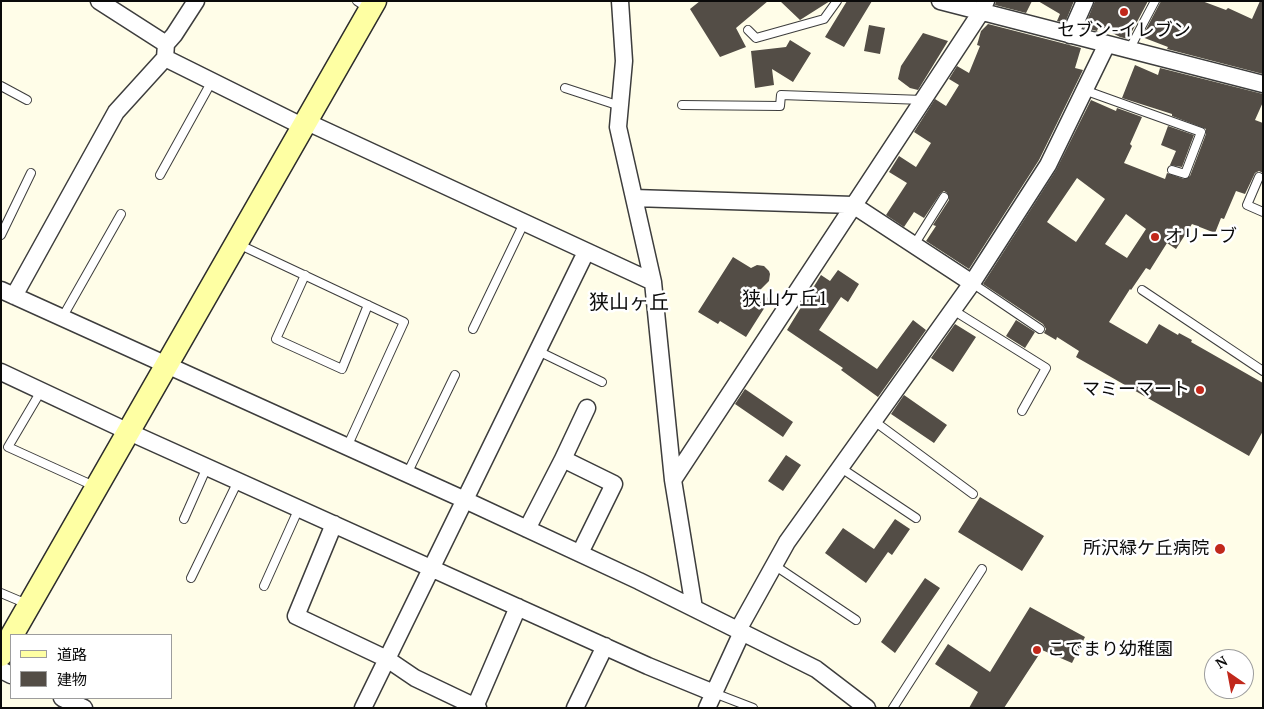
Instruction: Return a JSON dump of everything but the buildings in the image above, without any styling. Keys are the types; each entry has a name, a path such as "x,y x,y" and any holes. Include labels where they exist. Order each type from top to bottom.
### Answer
{"street":[{"path":"99,1 165,51 212,82 653,282"},
{"path":"196,1 165,51 116,112 8,293 465,500 694,608 816,669 867,708"},
{"path":"620,1 624,62 618,127 653,282 673,480 694,608"},
{"path":"940,1 984,7 1070,35 1263,84"},
{"path":"1070,35 1085,1"},
{"path":"13,634 305,124 368,4"},
{"path":"673,480 984,7"},
{"path":"707,708 740,631 787,542 972,283 1048,165 1107,44"},
{"path":"634,198 853,205 972,283"},
{"path":"363,708 586,252"},
{"path":"1,372 129,432 714,693"},
{"path":"527,529 587,408"},
{"path":"563,459 614,484 580,553"},
{"path":"334,524 296,616 386,659 415,678 477,707 518,607"},
{"path":"1,655 10,639"},
{"path":"576,708 605,646"},
{"path":"64,699 84,708"}],"lane":[{"path":"748,30 756,38 824,19 837,1"},
{"path":"1129,50 1155,1"},
{"path":"160,175 212,82"},
{"path":"1,86 26,100"},
{"path":"565,88 620,106"},
{"path":"1084,90 1202,132 1186,174 1172,170"},
{"path":"682,105 780,106 782,94 923,100"},
{"path":"1,235 31,173"},
{"path":"1259,177 1247,205 1263,212"},
{"path":"914,245 944,198"},
{"path":"62,318 121,214"},
{"path":"473,329 524,223"},
{"path":"237,244 404,322 347,447"},
{"path":"305,275 276,339 342,370 368,305"},
{"path":"972,283 1040,329"},
{"path":"1142,290 1263,371"},
{"path":"953,310 1046,368 1022,411"},
{"path":"538,351 602,382"},
{"path":"407,474 455,375"},
{"path":"41,391 8,446 98,488"},
{"path":"874,421 973,494"},
{"path":"184,519 208,467"},
{"path":"840,468 916,518"},
{"path":"191,578 238,481"},
{"path":"264,586 299,508"},
{"path":"774,565 856,620"},
{"path":"893,708 982,569"},
{"path":"1,593 30,605"},
{"path":"714,693 752,708"}],"place":[{"name":"セブン-イレブン","path":"1124,12"},
{"name":"オリーブ","path":"1155,237"},
{"name":"マミーマート","path":"1200,390"},
{"name":"所沢緑ケ丘病院","path":"1220,549"},
{"name":"こでまり幼稚園","path":"1037,650"}],"district":[{"name":"狭山ケ丘1","path":"785,300"},
{"name":"狭山ヶ丘","path":"629,303"}]}
